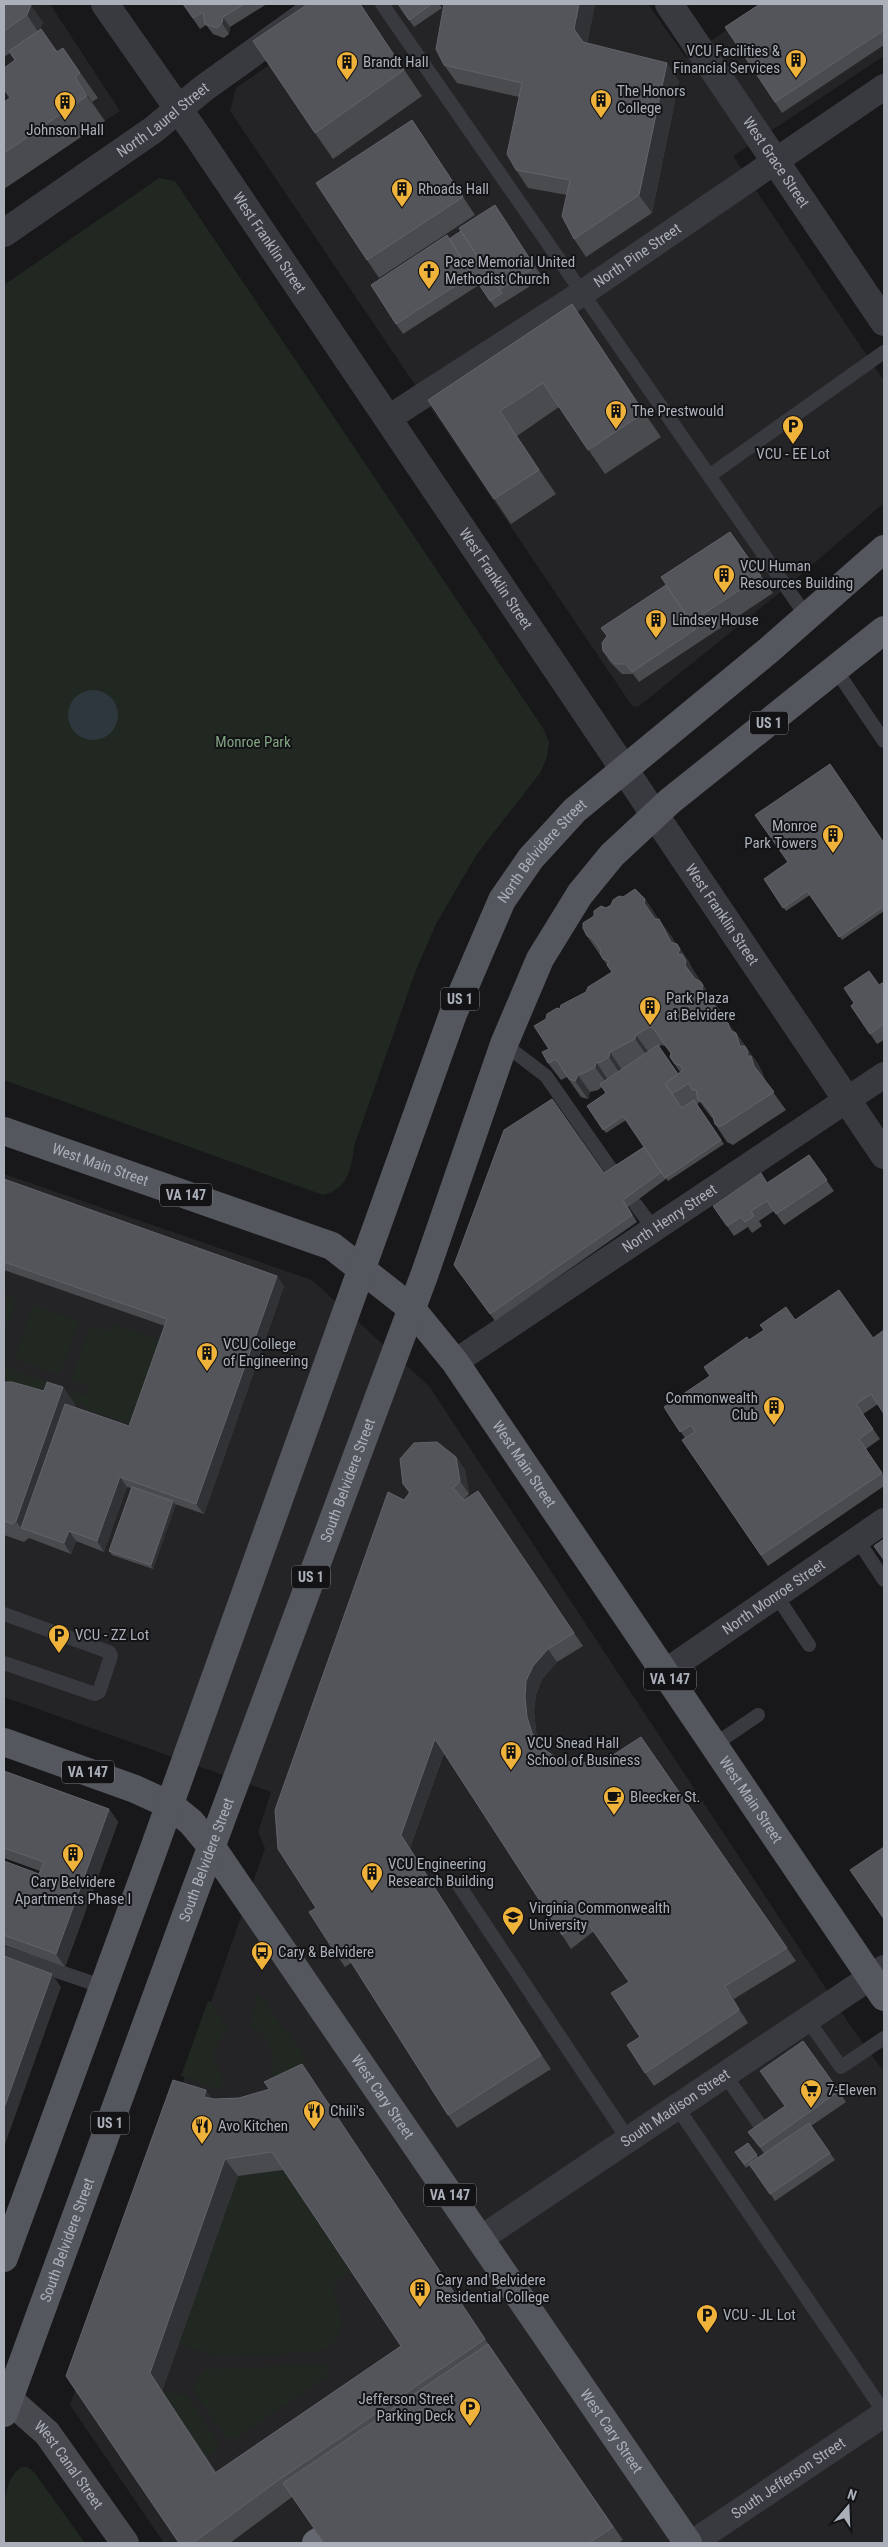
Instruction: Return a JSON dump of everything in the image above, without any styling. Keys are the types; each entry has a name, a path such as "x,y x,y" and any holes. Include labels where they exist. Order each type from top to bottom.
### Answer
{"main road":[{"name":"North Belvidere Street","path":"363,1268 454,1014 502,900 531,858 576,810 676,729 807,617 884,548"},
{"name":"US 1","path":"411,1308 458,1182 504,1044 540,959 580,894 612,856 655,816 884,630"},
{"name":"West Main Street","path":"4,1131 332,1246 363,1268 411,1308 455,1362 714,1745 880,1980"},
{"name":"US 1","path":"7,2241 104,1987 363,1268"},
{"name":"South Belvidere Street","path":"5,2402 411,1308"},
{"name":"West Cary Street","path":"4,1742 127,1786 170,1805 190,1822 212,1846 688,2543"},
{"name":"West Canal Street","path":"5,2402 47,2433 119,2534"}],"street":[{"name":"West Franklin Street","path":"105,4 178,109 884,1155"},
{"name":"North Laurel Street","path":"4,233 153,130 178,109 320,4"},
{"name":"West Grace Street","path":"669,4 884,322"},
{"name":"North Pine Street","path":"387,419 581,294 884,87"},
{"name":"North Henry Street","path":"455,1362 884,1075"},
{"name":"North Monroe Street","path":"664,1672 884,1521"},
{"name":"South Madison Street","path":"480,2239 808,2019 880,1980"},
{"name":"South Jefferson Street","path":"692,2543 884,2413"}],"lane":[{"path":"382,4 581,294 630,358 807,617"},
{"path":"709,476 884,352"},
{"path":"836,670 884,741"},
{"path":"504,1044 546,1076 613,1172"},
{"path":"636,1205 653,1228"},
{"path":"857,1539 884,1580"},
{"path":"776,1595 809,1645"},
{"path":"4,1614 109,1652 111,1656 99,1692 95,1694 4,1664"},
{"path":"714,1745 758,1715"},
{"path":"458,1884 628,2139"},
{"path":"4,1953 104,1987"},
{"path":"808,2019 841,2067 884,2038"},
{"path":"725,2075 760,2125"},
{"path":"677,2106 884,2413"}],"shaded area":[{"path":"4,4 50,4 120,111 4,187"},
{"path":"358,4 648,4 686,58 764,4 884,4 884,56 733,156 884,381 884,503 789,585 638,707 632,706 230,111 236,88"},
{"path":"88,690 98,690 111,697 118,710 118,720 111,733 98,740 88,740 79,736 72,729 68,720 68,710 72,701 79,694"},
{"name":"Virginia Commonwealth University","path":"4,1174 312,1280 429,1386 850,2025 884,2072 884,2543 164,2543 70,2405 265,1848 258,1832 271,1792 4,1697"}],"green space":[{"name":"Monroe Park","path":"159,178 175,181 543,728 549,742 547,757 540,773 477,854 436,924 416,970 354,1146 350,1170 338,1188 323,1195 4,1080 4,285"},
{"path":"4,1294 16,1299 4,1334"},
{"path":"34,1305 79,1321 60,1375 14,1359"},
{"path":"112,1324 166,1342 136,1426 84,1408 84,1405 69,1400 72,1391 86,1396 89,1386 71,1380 90,1326 109,1332"},
{"path":"4,1366 53,1384 48,1399 4,1392"},
{"path":"257,1993 303,2054 307,2065 275,2081 272,2077 273,2061 270,2048 263,2036 251,2026"},
{"path":"208,2001 212,2003 227,2030 219,2042 214,2059 223,2082 222,2089 215,2089 181,2076"},
{"path":"284,2170 350,2272 335,2281 334,2290 342,2325 334,2344 317,2352 220,2356 179,2344 238,2176"},
{"path":"327,2366 326,2376 234,2440 226,2436 194,2392 196,2383 205,2369"},
{"path":"162,2391 188,2396 218,2444 218,2449 207,2459"},
{"path":"22,2467 27,2467 34,2472 85,2543 4,2543 4,2513 7,2491 15,2473"}],"building":[{"path":"4,4 31,5 27,15 4,31"},
{"path":"183,4 244,4 223,17 222,23 217,28 205,24 203,12 193,18"},
{"name":"Brandt Hall","path":"308,4 360,4 404,70 315,133 253,41"},
{"path":"398,4 432,4 409,20"},
{"name":"The Honors College","path":"444,4 579,4 574,29 583,42 667,63 639,195 574,239 562,216 570,180 516,170 507,154 522,83 444,65 436,49"},
{"name":"VCU Facilities & Financial Services","path":"760,4 884,4 884,30 775,102 725,27"},
{"path":"41,29 57,52 63,48 80,73 75,77 87,96 4,153 4,102 10,98 4,89 4,68 15,60 9,51"},
{"name":"Rhoads Hall","path":"412,120 463,197 367,260 316,183"},
{"path":"495,205 535,267 499,290 459,228"},
{"path":"461,231 502,293 490,301 449,239"},
{"name":"Pace Memorial United Methodist Church","path":"447,235 472,275 396,324 371,285"},
{"name":"The Prestwould","path":"572,304 644,413 588,450 543,383 500,411 539,470 494,499 428,400"},
{"path":"730,532 761,576 691,622 661,577"},
{"name":"Lindsey House","path":"666,585 696,629 632,672 626,664 615,664 603,651 602,643 607,636 601,628"},
{"name":"Monroe Park Towers","path":"830,764 884,843 884,906 839,937 807,891 783,908 764,879 788,862 755,815"},
{"name":"Park Plaza at Belvidere","path":"635,889 645,899 644,903 655,919 659,919 671,942 677,944 680,949 678,954 682,954 686,961 685,965 695,979 703,985 702,990 710,997 724,1022 728,1023 731,1031 736,1033 740,1046 745,1046 748,1052 747,1056 751,1056 754,1066 774,1092 720,1127 715,1124 712,1114 702,1101 698,1100 696,1090 692,1090 689,1083 672,1094 665,1084 683,1070 670,1057 671,1053 653,1028 649,1027 636,1035 635,1039 610,1052 609,1057 599,1063 596,1062 595,1067 578,1075 575,1081 569,1079 556,1059 548,1063 542,1052 549,1049 534,1026 546,1019 547,1014 557,1008 560,1009 561,1005 586,992 588,987 612,972 607,965 609,961 603,959 600,953 601,950 592,938 587,936 583,923 594,916 594,911 601,906 606,908 619,896 623,897"},
{"path":"869,971 879,985 884,982 884,1024 870,1034 851,1006 854,1003 844,988"},
{"path":"658,1045 678,1074 665,1084 682,1108 694,1100 721,1140 665,1178 623,1116 603,1130 587,1106 606,1093 600,1084"},
{"path":"552,1099 604,1173 644,1147 661,1172 623,1200 632,1215 490,1314 454,1265 504,1130"},
{"path":"809,1155 827,1180 776,1214 767,1201 751,1211 754,1216 745,1222 741,1217 727,1226 713,1206 761,1173 767,1183"},
{"name":"VCU College of Engineering","path":"4,1179 277,1276 196,1504 120,1477 97,1541 69,1531 64,1543 21,1528 65,1404 129,1426 167,1319 4,1262"},
{"name":"Commonwealth Club","path":"839,1290 873,1338 884,1330 884,1414 871,1394 856,1404 873,1429 859,1439 882,1473 761,1555 682,1440 695,1432 691,1425 680,1432 664,1407 710,1376 704,1367 747,1337 749,1340 764,1330 760,1325 786,1307 795,1320"},
{"path":"4,1382 12,1382 44,1391 47,1382 63,1387 16,1521 12,1524 4,1521"},
{"name":"VCU Snead Hall School of Business","path":"437,1442 456,1457 460,1481 453,1488 464,1500 478,1491 574,1633 548,1649 533,1666 526,1681 527,1717 532,1733 545,1750 560,1760 578,1763 596,1762 613,1755 641,1737 787,1948 725,1986 739,2010 645,2073 627,2045 640,2037 611,1993 629,1982 584,1918 562,1935 435,1739 401,1835 541,2055 448,2115 343,1949 336,1954 309,1912 316,1908 278,1849 275,1810 388,1492 404,1500 410,1492 403,1484 400,1459 414,1443"},
{"path":"132,1487 173,1501 151,1565 109,1551"},
{"path":"884,1539 884,1560 874,1546"},
{"name":"Cary Belvidere Apartments Phase I","path":"4,1771 109,1809 56,1954 4,1935 4,1861 39,1874 44,1862 4,1848"},
{"path":"884,1847 884,1919 850,1870"},
{"path":"4,1956 52,1974 4,2108"},
{"name":"7-Eleven","path":"803,2041 839,2091 760,2147 748,2132 785,2106 760,2071"},
{"name":"Cary and Belvidere Residential College","path":"302,2064 485,2339 280,2479 193,2543 179,2543 66,2376 173,2080 206,2090 204,2097 214,2099 239,2098 270,2089 264,2082","holes":["272,2152 401,2346 215,2473 150,2373 225,2159"]},
{"path":"809,2123 830,2153 770,2194 749,2164"},
{"path":"748,2143 757,2155 744,2164 735,2152"},
{"name":"Jefferson Street Parking Deck","path":"488,2344 613,2527 589,2543 324,2543 283,2483"}],"place":[{"name":"VCU Facilities & Financial Services","path":"796,79"},
{"name":"Brandt Hall","path":"347,81"},
{"name":"The Honors College","path":"601,119"},
{"name":"Johnson Hall","path":"65,121"},
{"name":"Rhoads Hall","path":"402,208"},
{"name":"Pace Memorial United Methodist Church","path":"429,290"},
{"name":"The Prestwould","path":"616,430"},
{"name":"VCU - EE Lot","path":"793,445"},
{"name":"VCU Human Resources Building","path":"724,594"},
{"name":"Lindsey House","path":"656,639"},
{"name":"Monroe Park Towers","path":"833,854"},
{"name":"Park Plaza at Belvidere","path":"650,1026"},
{"name":"VCU College of Engineering","path":"207,1372"},
{"name":"Commonwealth Club","path":"774,1426"},
{"name":"VCU - ZZ Lot","path":"59,1654"},
{"name":"VCU Snead Hall School of Business","path":"511,1771"},
{"name":"Bleecker St.","path":"614,1816"},
{"name":"Cary Belvidere Apartments Phase I","path":"73,1873"},
{"name":"VCU Engineering Research Building","path":"372,1892"},
{"name":"Virginia Commonwealth University","path":"513,1936"},
{"name":"Cary & Belvidere","path":"262,1971"},
{"name":"7-Eleven","path":"811,2109"},
{"name":"Chili's","path":"314,2130"},
{"name":"Avo Kitchen","path":"202,2145"},
{"name":"Cary and Belvidere Residential College","path":"420,2308"},
{"name":"VCU - JL Lot","path":"707,2334"},
{"name":"Jefferson Street Parking Deck","path":"470,2427"}]}
